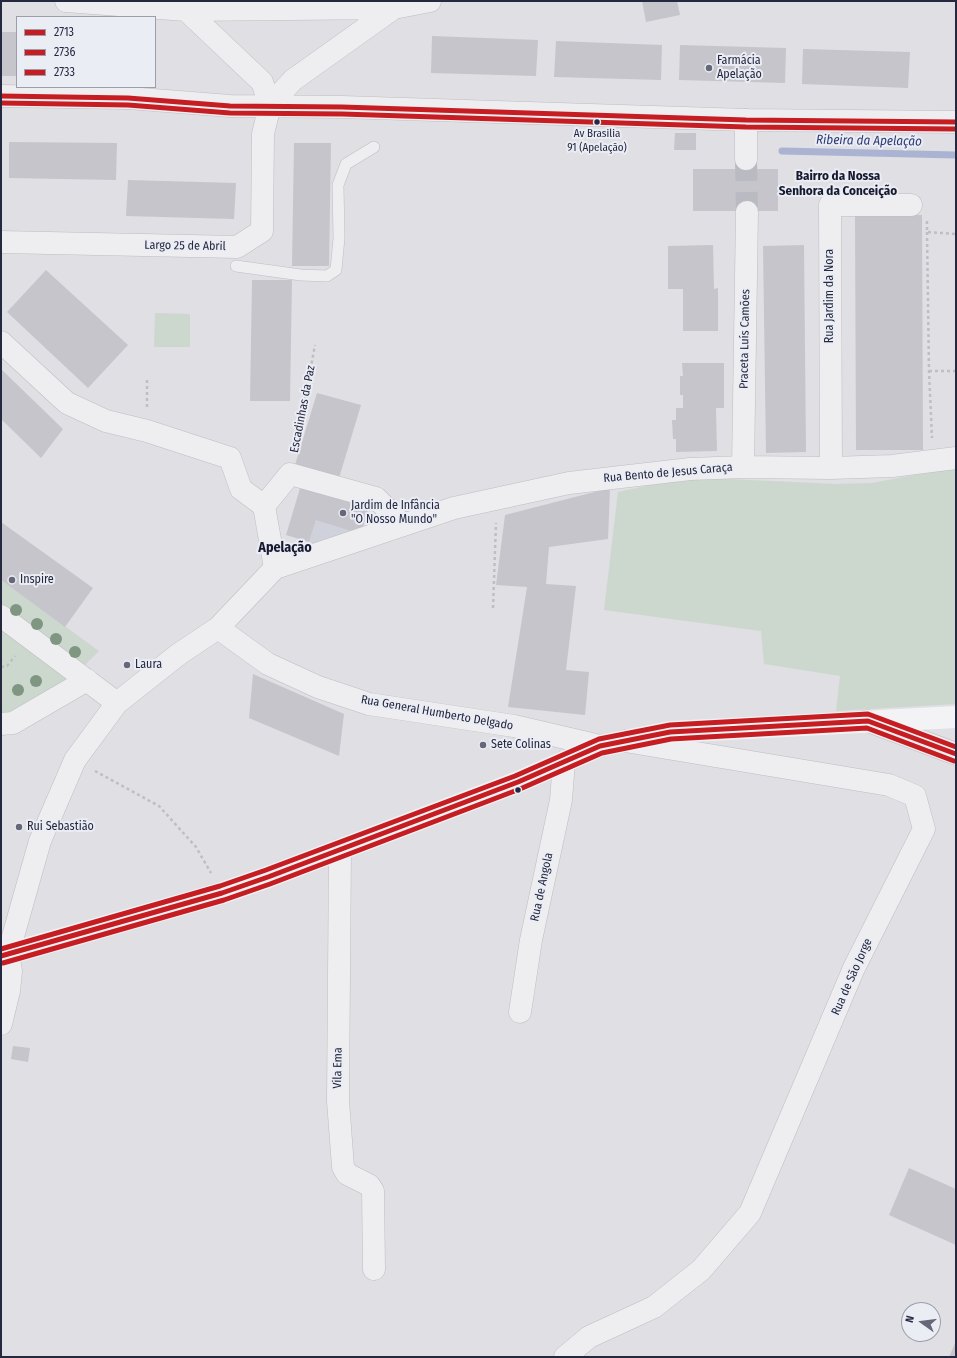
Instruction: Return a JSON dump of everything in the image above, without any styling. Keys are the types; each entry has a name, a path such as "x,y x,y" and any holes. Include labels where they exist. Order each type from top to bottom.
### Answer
{"main road":[{"path":"4,955 222,892 340,850 511,785 600,746 670,732 956,717"}],"street":[{"path":"70,1 186,10 394,8 430,1"},
{"path":"270,105 293,80 394,8"},
{"path":"186,10 262,82 270,105"},
{"path":"1,96 128,98 230,106 270,105 746,120 956,122"},
{"name":"Largo 25 de Abril","path":"1,242 237,247 262,231 263,134 270,105"},
{"path":"746,120 746,159"},
{"name":"Rua Jardim da Nora","path":"831,468 830,206 911,205"},
{"name":"Praceta Luís Camões","path":"743,467 747,212"},
{"path":"1,342 67,403 106,421 147,431 230,458 241,489 264,506 275,568 218,628 179,654 117,703 75,760 40,842 4,955 11,971 9,991 2,1017"},
{"name":"Rua Bento de Jesus Caraça","path":"275,568 454,508 570,483 690,469 743,467 831,468 892,466 956,458"},
{"path":"264,506 290,474 376,498 403,525"},
{"path":"1,616 117,703"},
{"name":"Rua General Humberto Delgado","path":"218,628 268,664 318,687 369,704 514,726 600,746"},
{"path":"1,724 13,723 87,680"},
{"path":"868,721 956,754"},
{"name":"Rua de São Jorge","path":"565,1357 589,1337 654,1306 701,1270 750,1213 854,968 924,829 915,796 889,785 625,741"},
{"name":"Rua de Angola","path":"520,1012 531,940 561,800 564,762"},
{"name":"Vila Ema","path":"340,850 338,1101 343,1167 346,1174 368,1185 373,1191 374,1269"}],"lane":[{"path":"236,266 302,275 328,276 336,270 339,238 338,185 346,164 374,147"}],"path":[{"path":"911,205 927,209 929,371 933,461"},
{"path":"927,232 956,234"},
{"name":"Escadinhas da Paz","path":"290,474 315,344"},
{"path":"929,371 956,371"},
{"path":"147,378 147,431"},
{"path":"493,608 496,500"},
{"path":"75,760 159,806 196,847 222,892"}],"shaded area":[{"path":"155,313 190,314 190,347 154,347"},
{"path":"956,467 956,704 836,711 840,676 764,664 761,631 604,610 618,492 687,477 835,484 872,483"},
{"name":"Jardim de Infância \"O Nosso Mundo\"","path":"325,492 369,506 360,536 318,545 309,542"},
{"path":"1,580 99,651 71,679 1,717"}],"building":[{"path":"642,1 677,1 680,15 646,22"},
{"path":"1,32 16,32 16,76 1,76"},
{"path":"432,36 538,40 536,76 431,73"},
{"path":"556,41 662,45 661,80 554,77"},
{"path":"680,45 786,48 785,83 679,80"},
{"path":"803,49 910,52 908,88 802,84"},
{"path":"675,133 696,133 696,150 674,150"},
{"path":"9,142 117,143 116,180 9,178"},
{"path":"294,143 331,143 329,266 292,266"},
{"path":"693,169 778,169 778,211 693,211"},
{"path":"128,180 236,183 234,219 126,216"},
{"path":"855,215 922,215 923,450 856,450"},
{"path":"713,245 714,289 718,288 718,331 683,331 683,289 668,289 668,246"},
{"path":"804,245 806,452 766,453 763,246"},
{"path":"46,270 128,345 88,388 7,312"},
{"path":"252,280 292,280 290,401 250,401"},
{"path":"682,363 724,363 724,408 716,408 717,451 676,452 676,439 673,439 672,420 676,420 676,408 683,408 683,395 680,395 680,376 683,376"},
{"path":"1,369 63,429 41,458 1,419"},
{"path":"317,393 361,405 339,478 295,465"},
{"path":"301,485 369,506 361,534 316,520 309,542 286,535"},
{"path":"610,488 608,539 549,547 546,584 576,586 566,670 589,672 585,715 508,707 527,587 496,585 505,515"},
{"path":"1,522 93,588 65,627 1,580"},
{"path":"253,674 344,714 339,756 249,718"},
{"path":"13,1046 30,1048 28,1062 11,1059"},
{"path":"909,1168 956,1189 956,1245 889,1215"},
{"path":"956,1341 956,1357 949,1357"}],"waterway":[{"name":"Ribeira da Apelação","path":"782,151 956,155"}],"tunnel":[{"path":"746,159 747,212"}],"transit line":[{"name":"2713","path":"1,96 128,98 230,106 342,107 746,120 956,122"},
{"name":"2736","path":"1,103 128,105 230,113 342,114 746,127 956,129"},
{"name":"2733","path":"1,949 220,886 266,870 515,776 599,739 670,725 868,714 956,747"},
{"name":"2713","path":"1,956 222,893 268,877 518,782 600,746 670,732 868,721 956,754"},
{"name":"2736","path":"3,963 224,900 270,884 520,789 602,753 671,739 867,728 954,761"}],"place":[{"name":"Farmácia Apelação","path":"709,68"},
{"name":"Av Brasilia 91 (Apelação)","path":"597,122"},
{"name":"Jardim de Infância \"O Nosso Mundo\"","path":"343,513"},
{"name":"Inspire","path":"12,580"},
{"name":"Laura","path":"127,665"},
{"name":"Sete Colinas","path":"483,745"},
{"name":"Rui Sebastião","path":"19,827"}],"district":[{"name":"Bairro da Nossa Senhora da Conceição","path":"838,184"},
{"name":"Apelação","path":"285,548"}]}
